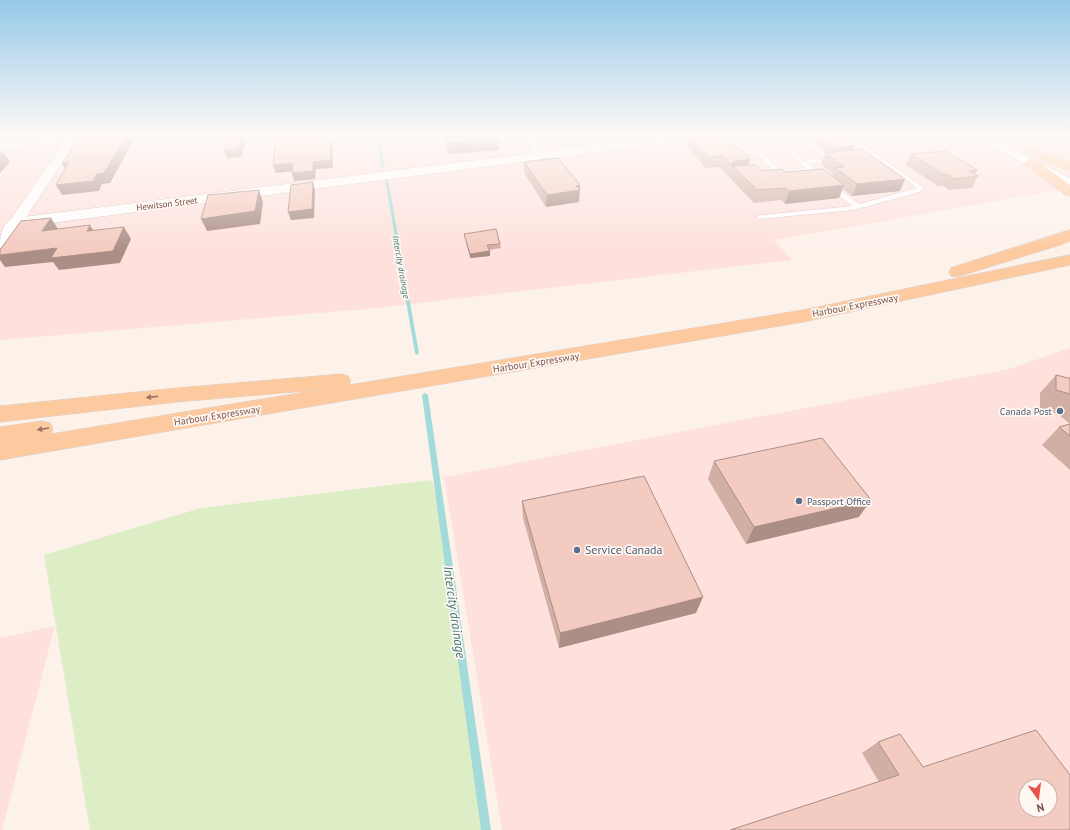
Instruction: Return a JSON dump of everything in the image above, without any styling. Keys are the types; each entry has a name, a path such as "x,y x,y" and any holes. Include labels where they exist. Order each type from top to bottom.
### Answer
{"main road":[{"path":"1049,174 1070,192"},
{"path":"952,273 1054,242 1070,235"},
{"name":"Harbour Expressway","path":"0,435 358,380 811,302 1070,248"},
{"name":"Harbour Expressway","path":"0,451 803,316 1070,260"},
{"path":"932,290 1070,270"},
{"path":"0,414 177,395 358,380"},
{"path":"0,462 171,422"}],"street":[{"path":"0,243 49,174"},
{"name":"Hewitson Street","path":"15,223 402,174"},
{"path":"1056,174 1070,183"}],"lane":[{"path":"817,174 858,207"},
{"path":"762,217 858,207 918,191 921,188 901,174"}],"shaded area":[{"path":"0,174 1070,174 1070,188 774,240 792,260 367,309 0,340"},
{"path":"1070,348 1070,830 502,830 444,477 1009,369"},
{"path":"55,626 2,830 0,830 0,638"}],"green space":[{"path":"432,480 453,567 454,598 481,830 90,830 44,555 201,508"}],"building":[{"path":"62,174 99,174 97,174 93,181 56,185"},
{"path":"532,174 571,174 580,185 576,186 580,190 547,195"},
{"path":"741,174 829,174 844,185 789,191 785,188 757,190"},
{"path":"843,174 897,174 905,179 857,184"},
{"path":"942,174 974,174 978,176 955,179 949,175"},
{"path":"313,182 312,209 288,212 291,185"},
{"path":"259,190 255,211 201,219 208,195"},
{"path":"51,218 42,231 90,225 87,231 124,227 113,251 51,258 57,248 0,255 0,250 21,221"},
{"path":"496,229 500,244 487,245 490,251 470,254 464,234"},
{"path":"1056,375 1070,378 1070,394 1056,390"},
{"path":"1070,424 1070,436 1059,427"},
{"path":"822,438 871,500 754,527 714,461"},
{"path":"644,476 703,597 560,633 522,501"},
{"path":"1036,730 1070,775 1070,830 730,830 899,775 878,742 900,734 923,767"}],"waterway":[{"name":"Intercity drainage","path":"386,180 417,353"},
{"name":"Intercity drainage","path":"425,395 486,830"}],"place":[{"name":"Canada Post","path":"1060,411"},
{"name":"Passport Office","path":"799,501"},
{"name":"Service Canada","path":"577,550"}]}
